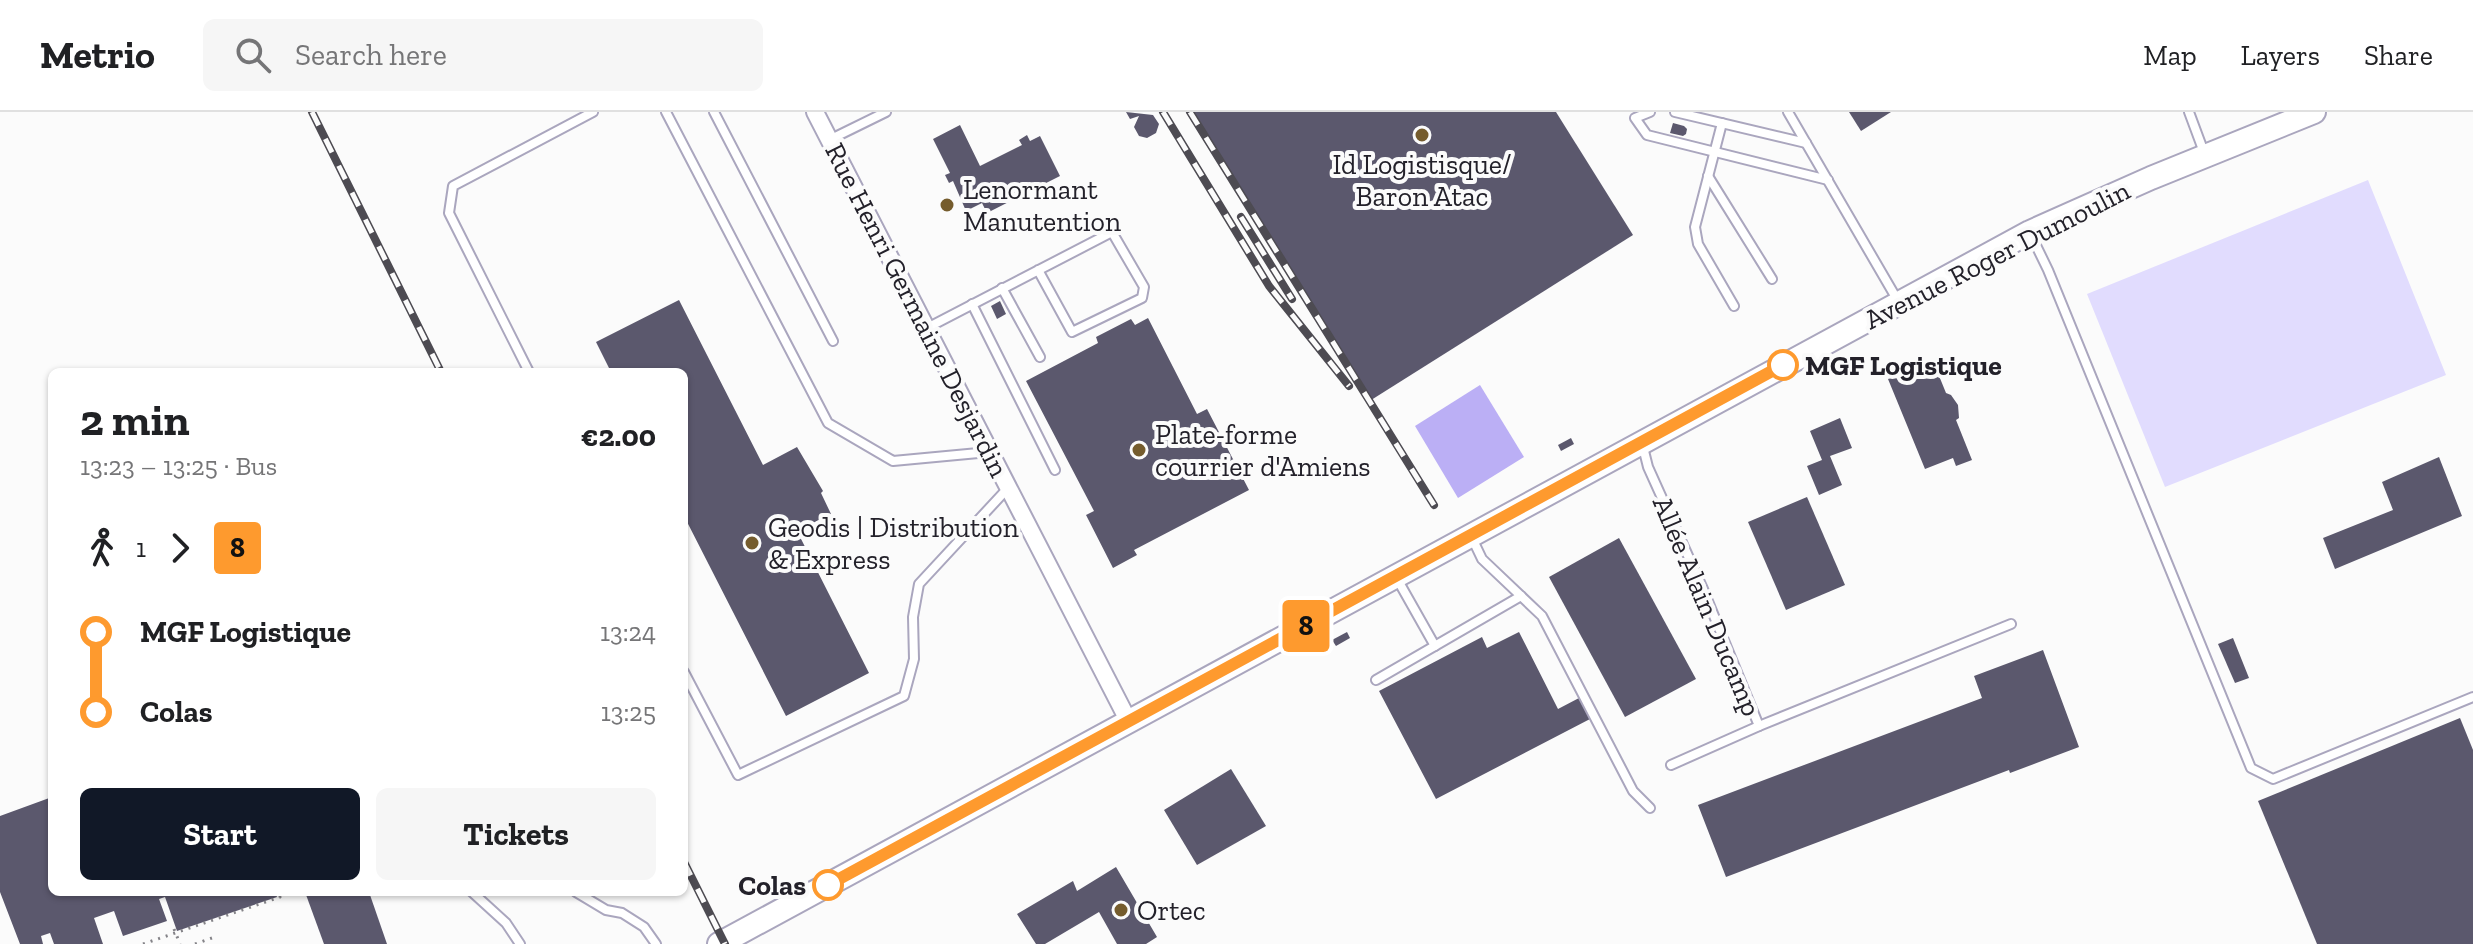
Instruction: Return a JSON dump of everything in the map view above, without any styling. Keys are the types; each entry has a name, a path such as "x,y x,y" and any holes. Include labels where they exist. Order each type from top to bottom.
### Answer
{"main road":[{"name":"Avenue Roger Dumoulin","path":"719,944 2030,232 2314,112"}],"street":[{"name":"Rue Henri Germaine Desjardin","path":"815,112 1129,722"}],"lane":[{"path":"527,368 449,213 453,186 593,112"},
{"path":"666,112 828,423 893,461 990,452"},
{"path":"714,112 833,341"},
{"path":"829,140 886,112"},
{"path":"1650,112 1634,115 1647,135 1828,180"},
{"path":"1675,112 1806,143"},
{"path":"1788,112 1899,302"},
{"path":"2189,112 2205,156"},
{"path":"1722,123 1695,227 1698,244 1734,306"},
{"path":"1708,176 1772,279"},
{"path":"926,328 1002,288 1112,232 1144,287 1142,298 1072,332 1038,270"},
{"path":"2030,232 2251,768 2273,779 2473,697"},
{"path":"1002,288 1040,357"},
{"path":"972,304 1055,470"},
{"name":"Allée Alain Ducamp","path":"1642,441 1648,467 1703,589 1759,726 1671,765"},
{"path":"688,680 738,775 904,696 914,659 913,617 919,584 1008,488"},
{"path":"1470,536 1482,559 1542,616 1633,791 1650,808"},
{"path":"1396,576 1435,646"},
{"path":"1376,680 1521,596"},
{"path":"1759,726 2011,624"},
{"path":"476,896 506,923 520,944"},
{"path":"583,896 606,910 622,913 644,927 656,944"}],"path":[{"path":"143,944 280,896"},
{"path":"175,931 180,944"},
{"path":"195,944 212,938"}],"shaded area":[{"path":"2368,180 2446,375 2165,487 2087,294"},
{"path":"1480,385 1524,457 1458,498 1415,426"}],"building":[{"path":"1126,112 1153,115 1159,124 1156,133 1147,138 1139,136 1134,127 1139,116 1130,119"},
{"path":"1186,112 1556,112 1633,235 1368,402"},
{"path":"1849,112 1891,112 1861,131"},
{"path":"1673,123 1684,126 1686,134 1670,133"},
{"path":"960,125 980,166 1022,145 1019,140 1027,135 1030,141 1040,136 1060,176 987,213 982,203 966,211 953,181 949,183 945,175 950,173 933,139"},
{"path":"679,300 763,465 797,447 823,491 821,493 831,514 797,531 869,673 786,716 688,524 688,368 609,368 596,342"},
{"path":"1000,301 1006,314 997,319 991,306"},
{"name":"Plate-forme courrier d'Amiens","path":"1148,318 1197,414 1207,409 1249,490 1134,550 1137,555 1113,568 1086,515 1094,511 1026,381 1098,343 1096,337 1131,319 1135,325"},
{"path":"1933,361 1946,393 1958,405 1959,418 1956,420 1972,460 1956,466 1953,458 1925,469 1888,379"},
{"path":"1840,418 1852,448 1830,456 1842,485 1819,495 1807,466 1822,460 1810,431"},
{"path":"1571,438 1574,444 1561,451 1558,445"},
{"path":"2439,457 2462,516 2335,569 2323,538 2393,510 2382,482"},
{"path":"1807,497 1845,585 1786,610 1748,522"},
{"path":"1619,538 1696,679 1625,717 1549,577"},
{"path":"1347,632 1350,638 1336,646 1332,640"},
{"path":"1519,632 1558,709 1579,698 1590,719 1436,799 1379,691 1482,637 1487,648"},
{"path":"2233,638 2249,678 2235,683 2218,644"},
{"path":"2043,650 2079,747 2010,773 2009,770 1726,877 1698,805 1982,698 1974,676"},
{"path":"2460,718 2473,750 2473,944 2317,944 2258,801"},
{"path":"1231,769 1266,826 1197,865 1164,810"},
{"path":"48,798 48,896 277,897 177,931 165,897 159,899 167,921 123,936 114,911 94,918 103,944 54,944 50,933 41,936 43,944 20,944 0,892 0,816"},
{"path":"1116,867 1157,937 1146,944 1117,944 1099,912 1045,944 1036,944 1017,914 1073,881 1077,891"},
{"path":"306,896 370,896 387,944 324,944"}],"railway":[{"path":"312,112 439,368"},
{"path":"1163,112 1269,286 1349,386"},
{"path":"1190,112 1434,505"},
{"path":"1241,217 1292,299"},
{"path":"688,870 725,944"}],"bus line":[{"name":"8","path":"828,885 1783,365"}],"place":[{"name":"Id Logistisque/ Baron Atac","path":"1422,135"},
{"name":"Lenormant Manutention","path":"947,205"},
{"name":"MGF Logistique","path":"1783,365"},
{"name":"Plate-forme courrier d'Amiens","path":"1139,450"},
{"name":"Geodis | Distribution & Express","path":"752,543"},
{"name":"Colas","path":"828,885"},
{"name":"Ortec","path":"1121,910"}]}
